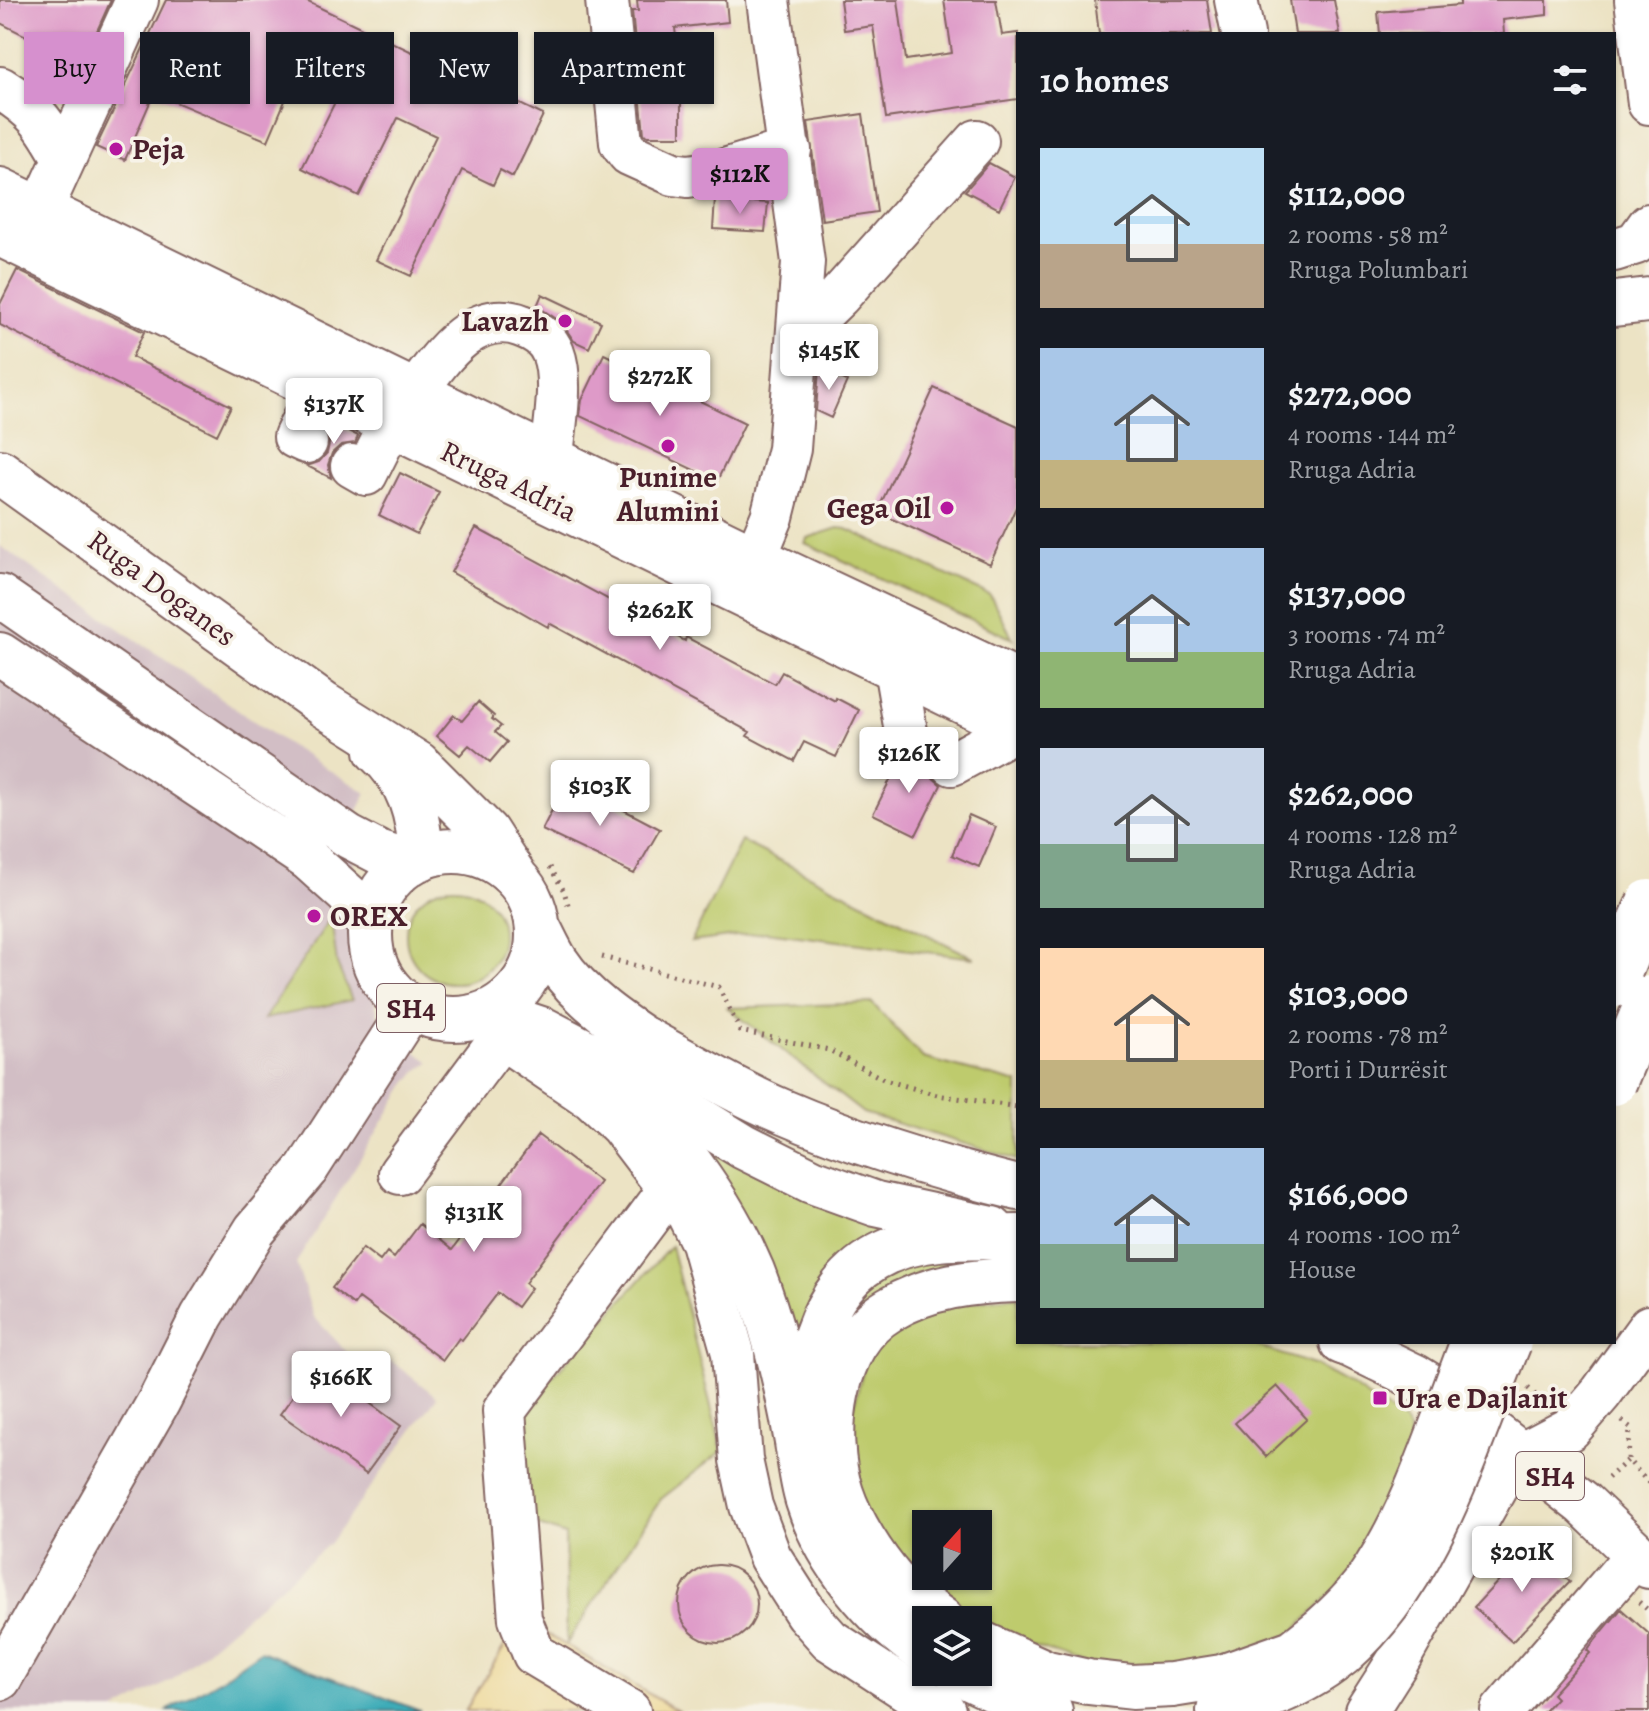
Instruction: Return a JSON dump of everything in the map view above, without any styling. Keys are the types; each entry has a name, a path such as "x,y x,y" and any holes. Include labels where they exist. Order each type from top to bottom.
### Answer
{"main road":[{"name":"Rruga Adria","path":"0,190 403,409 895,668 1016,727"},
{"name":"Rruga Adria","path":"0,234 318,389 403,409 552,458 1016,681"},
{"path":"1616,304 1649,300"},
{"path":"1616,327 1649,326"},
{"name":"Ruga Doganes","path":"0,472 324,705"},
{"path":"324,705 391,764 401,777 413,808 416,860"},
{"path":"324,705 418,764 486,832 515,877"},
{"path":"370,927 376,905 386,886 416,860 443,852 465,852 497,863 515,877"},
{"name":"SH4","path":"515,877 528,895 538,927 557,962 575,983 646,1040 760,1118 845,1165 1016,1234"},
{"path":"1616,980 1649,902"},
{"name":"SH4","path":"370,927 373,958 382,978 395,995 411,1008 441,1018 544,1030 607,1063 744,1147 812,1181 876,1204 1016,1235"},
{"name":"SH4","path":"496,1025 502,1005 525,981 535,960 538,927"},
{"path":"1616,969 1649,982"},
{"path":"1616,1078 1649,998"},
{"path":"1616,1012 1649,1027"},
{"path":"646,1040 777,1110 846,1138 1016,1187"},
{"path":"607,1063 699,1174 730,1225 761,1296 797,1441 809,1504 832,1553 866,1600 912,1642"},
{"path":"797,1441 811,1348 827,1307 849,1278 896,1247 946,1238 1016,1235"},
{"path":"924,1606 895,1583 862,1535 841,1492 832,1437 835,1396 847,1358 864,1331 887,1311 945,1287 1016,1280"},
{"name":"SH4","path":"1348,1344 1402,1370 1533,1447 1615,1471 1645,1548"},
{"path":"1219,1711 1246,1705 1328,1666 1332,1642 1344,1609 1367,1580 1410,1504 1472,1344"},
{"path":"992,1648 1047,1673 1132,1687 1172,1685 1222,1677 1293,1652 1368,1631 1417,1560 1508,1344"},
{"name":"SH4","path":"1533,1447 1584,1504 1645,1548"},
{"path":"987,1686 1050,1711"}],"street":[{"path":"41,210 137,0"},
{"path":"607,0 621,143 629,154 673,174 688,176 718,172 790,150"},
{"path":"755,558 772,517 789,449 803,262 768,0"},
{"path":"1236,0 1243,32"},
{"path":"1636,0 1649,103"},
{"path":"0,88 28,106 48,129 64,158"},
{"path":"799,335 839,296 977,141"},
{"path":"1616,249 1636,243 1649,225"},
{"path":"352,466 366,474 403,409 438,361 474,328 494,323 515,323 538,332 552,351 557,368 552,458"},
{"path":"306,442 295,437 318,389"},
{"path":"0,596 349,837 378,852 416,860"},
{"path":"0,654 308,859 348,895 370,927"},
{"path":"895,668 908,743"},
{"path":"952,764 1016,729"},
{"path":"0,1679 159,1401 222,1331 277,1243 307,1169 411,1008"},
{"path":"400,1173 496,1025 591,1098 621,1126 688,1214 702,1242 733,1353 741,1460 751,1506 770,1557 806,1613 830,1640 944,1711"},
{"path":"629,1711 534,1654 520,1619 504,1411 669,1190"},
{"path":"1366,1711 1500,1480 1533,1447 1570,1429 1601,1393 1649,1327"},
{"path":"1502,1711 1645,1548"}],"path":[{"path":"602,957 719,987 740,1031 829,1050 885,1080 937,1095 1016,1107"}],"shaded area":[{"path":"0,546 293,748 367,793 354,818 353,921 381,1026 430,1062 417,1071 405,1086 296,1263 314,1317 373,1380 390,1360 437,1397 329,1544 172,1680 115,1711 0,1711"}],"green space":[{"path":"838,528 847,529 990,595 1013,639 805,543 807,538"},
{"path":"741,841 974,958 766,932 691,942"},
{"path":"454,887 472,891 488,901 498,917 502,935 498,953 488,969 472,979 454,983 436,979 420,969 410,953 406,935 410,917 420,901 436,891"},
{"path":"331,917 337,964 352,1000 264,1019"},
{"path":"872,1003 923,1058 1016,1082 1016,1159 863,1113 728,1008"},
{"path":"674,1120 826,1209 891,1233 791,1354"},
{"path":"671,1246 722,1451 661,1499 567,1643 565,1535 528,1522 524,1408"},
{"path":"961,1251 1016,1265 993,1266 817,1377 869,1278"},
{"path":"1016,1296 1016,1344 1251,1344 1316,1366 1349,1384 1402,1420 1409,1430 1410,1448 1397,1482 1357,1561 1336,1589 1292,1634 1197,1666 1087,1665 992,1631 992,1606 944,1606 925,1590 992,1590 992,1510 912,1510 912,1579 903,1571 859,1502 847,1432 866,1359 902,1321 934,1307"}],"sand":[{"path":"521,1619 678,1711 465,1711"}],"water":[{"path":"260,1651 420,1711 167,1711"}],"building":[{"path":"0,0 111,0 96,32 24,32 24,35 0,23"},
{"path":"166,0 304,0 371,32 266,32 266,104 284,104 268,141 180,104 250,104 250,32 151,32"},
{"path":"637,0 726,0 728,22 675,28 675,32 634,32 632,11 638,11"},
{"path":"840,0 898,0 906,60 952,53 944,0 996,0 1002,35 1016,33 1016,99 886,118 873,26 844,30"},
{"path":"1095,0 1207,0 1212,32 1099,32"},
{"path":"1290,0 1334,0 1340,32 1295,32"},
{"path":"1460,0 1547,0 1547,15 1503,20 1504,32 1380,32 1378,12 1460,5"},
{"path":"394,43 410,51 410,104 518,103 543,115 513,177 500,170 493,185 462,170 411,276 376,260 436,136 398,118 359,196 302,168 334,104 394,104"},
{"path":"140,55 140,104 149,104 125,160 96,147 116,104 124,104 124,88"},
{"path":"641,104 681,104 681,136 644,134"},
{"path":"863,114 877,212 822,220 808,122"},
{"path":"989,163 1015,177 999,209 965,191"},
{"path":"715,199 768,203 765,232 713,229"},
{"path":"17,270 144,332 132,357 231,406 217,435 0,325 0,304"},
{"name":"Lavazh","path":"542,294 601,322 589,348 574,341 561,322 537,306"},
{"path":"604,354 745,423 717,481 580,416 582,400"},
{"path":"819,368 847,381 831,418 816,411"},
{"path":"934,388 1016,425 1016,507 990,564 877,512"},
{"path":"329,421 358,436 355,443 341,445 332,453 328,465 331,478 307,466 319,462 327,453 330,440 326,428"},
{"path":"400,473 439,492 417,534 379,515"},
{"path":"476,528 685,641 686,637 775,684 782,672 835,701 836,698 859,710 836,757 804,742 794,761 747,736 750,732 549,623 548,627 451,572"},
{"path":"478,702 494,716 492,719 501,726 495,732 507,742 490,762 469,745 460,755 437,736 454,715 462,721"},
{"path":"931,737 942,742 932,751 928,763 931,776 941,785 916,835 873,814 898,764 911,767 923,762 931,750"},
{"path":"567,780 660,829 634,874 542,830"},
{"path":"969,815 996,827 979,867 952,855"},
{"path":"538,1135 600,1182 525,1283 531,1288 517,1307 498,1293 443,1360 359,1298 354,1305 332,1288 363,1248 380,1261 387,1252 394,1258 420,1224 452,1250"},
{"path":"316,1364 401,1426 366,1474 280,1414"},
{"path":"1277,1386 1307,1419 1266,1457 1235,1423"},
{"path":"1531,1546 1570,1582 1512,1642 1474,1607"},
{"path":"718,1565 733,1568 750,1582 757,1604 754,1619 740,1636 718,1643 703,1640 686,1626 679,1604 682,1589 696,1572"},
{"path":"1621,1609 1649,1634 1649,1711 1544,1711 1556,1698 1552,1694 1590,1653 1587,1650"}],"place":[{"name":"Peja","path":"116,149"},
{"name":"Lavazh","path":"565,321"},
{"name":"Punime Alumini","path":"668,446"},
{"name":"Gega Oil","path":"947,508"},
{"name":"OREX","path":"314,916"},
{"name":"Ura e Dajlanit","path":"1380,1398"}]}
